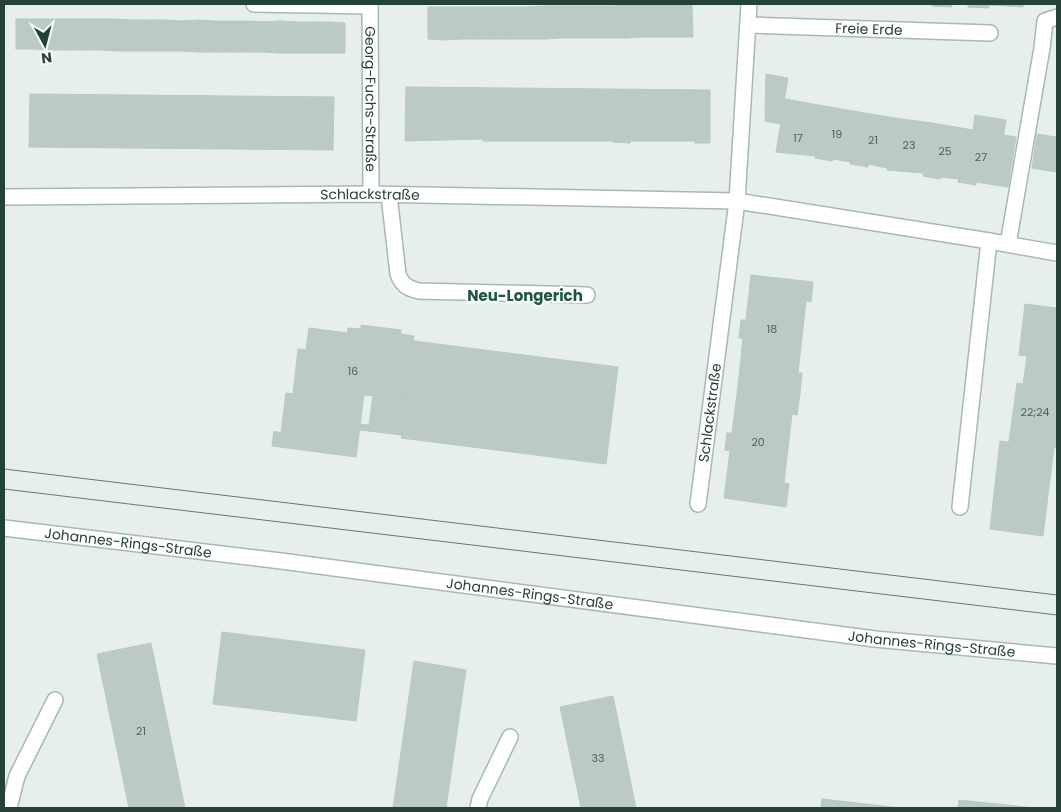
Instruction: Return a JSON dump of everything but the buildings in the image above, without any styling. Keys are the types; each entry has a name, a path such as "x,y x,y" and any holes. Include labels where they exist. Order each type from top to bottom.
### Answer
{"street":[{"path":"254,4 370,5"},
{"path":"737,201 748,4"},
{"name":"Georg-Fuchs-Straße","path":"370,5 371,194"},
{"path":"1008,244 1045,21 1057,17"},
{"name":"Freie Erde","path":"748,25 990,33"},
{"name":"Schlackstraße","path":"4,197 371,194 737,201 1057,253"},
{"path":"389,195 398,274 402,283 408,288 419,291 587,295"},
{"name":"Schlackstraße","path":"698,504 737,201"},
{"path":"960,507 989,241"},
{"name":"Johannes-Rings-Straße","path":"4,528 281,561 874,639 1057,656"},
{"path":"9,808 17,776 55,700"},
{"path":"478,808 480,799 510,737"}],"tram line":[{"path":"4,469 1057,595"},
{"path":"4,489 1057,615"}],"district":[{"name":"Neu-Longerich","path":"525,296"}]}
